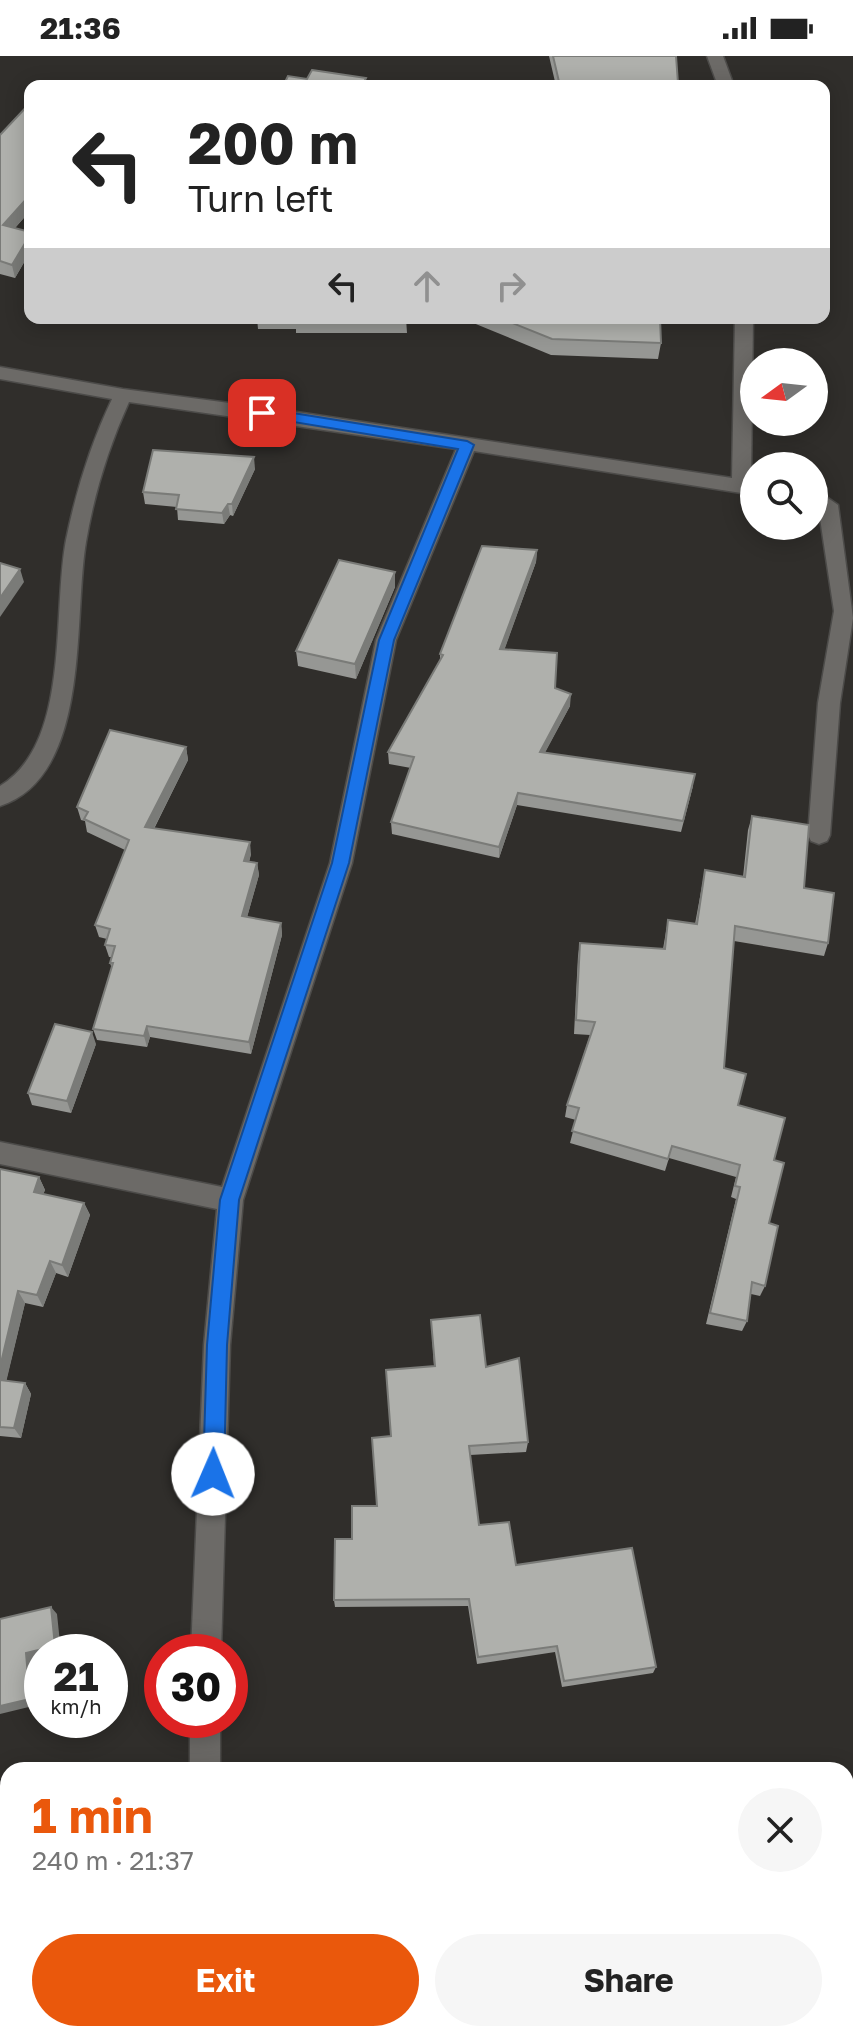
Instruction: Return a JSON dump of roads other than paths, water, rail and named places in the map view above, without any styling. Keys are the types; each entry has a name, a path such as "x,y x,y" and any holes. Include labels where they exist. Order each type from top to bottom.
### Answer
{"street":[{"path":"715,56 724,80"},
{"path":"744,324 747,452"},
{"path":"0,373 123,395 740,485"},
{"path":"0,797 15,792 36,770 57,726 76,542 108,425 123,395"},
{"path":"207,1634 217,1345 230,1200 341,863 386,640 467,445"},
{"path":"828,504 853,508"},
{"path":"819,835 829,703 844,611 828,536"},
{"path":"0,1153 230,1200"},
{"path":"205,1738 205,1762"}]}
